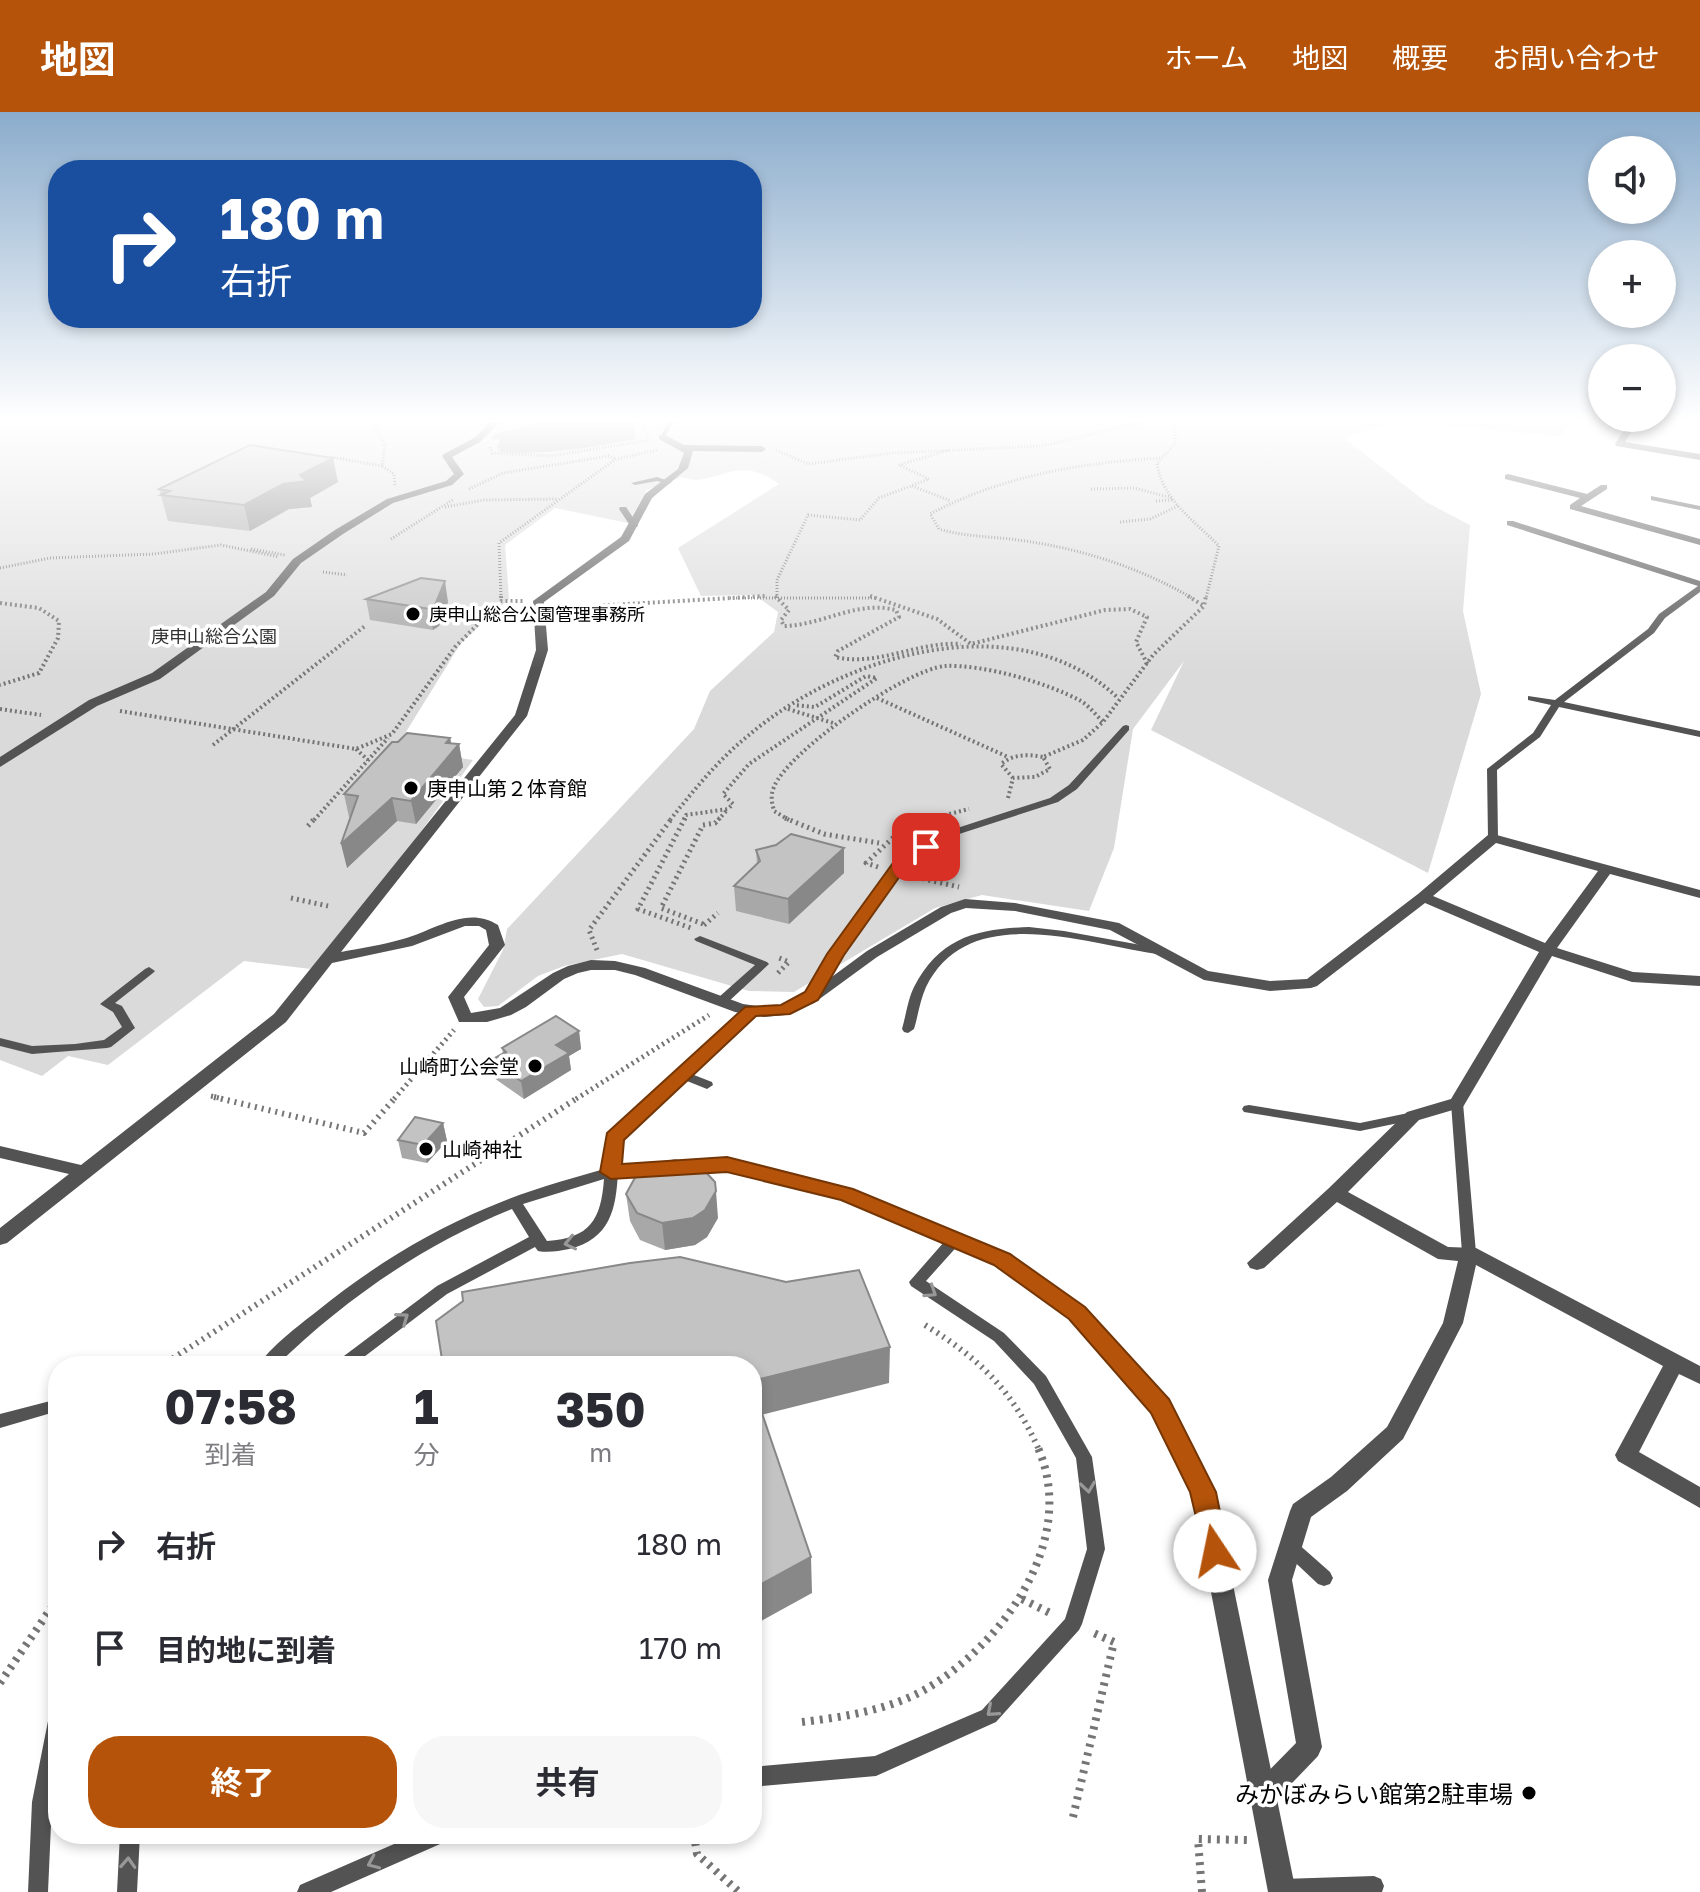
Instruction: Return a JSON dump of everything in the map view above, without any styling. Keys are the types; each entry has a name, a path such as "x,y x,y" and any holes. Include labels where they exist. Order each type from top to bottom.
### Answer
{"street":[{"path":"0,763 66,719 156,676 270,594 297,561 387,505"},
{"path":"0,1238 82,1171 191,1091 280,1018 521,716 542,650 539,605 559,583 623,540 644,505"},
{"path":"1576,505 1573,507 1700,542"},
{"path":"328,959 407,943 463,922 482,921 493,928 497,945 456,997 465,1018 503,1015 520,1007 547,982 586,965 614,963 738,1005 784,1010 812,996 922,924 965,903 1015,907 1114,926 1204,975 1270,986 1311,983 1423,897 1493,838 1700,894"},
{"path":"1257,1263 1336,1193 1413,1116 1457,1103 1548,950 1607,869"},
{"path":"1423,897 1548,950 1632,977 1700,981"},
{"path":"738,1005 681,1074 614,1138 611,1172 727,1165 846,1194 1002,1259 1077,1313 1160,1406 1203,1492 1282,1891"},
{"path":"0,1152 82,1171"},
{"path":"1336,1193 1445,1254 1469,1253 1700,1376"},
{"path":"1263,1795 1309,1747 1280,1580 1301,1511 1339,1484 1395,1433 1453,1323 1469,1253"},
{"path":"1675,1362 1626,1455 1700,1498"}],"lane":[{"path":"623,509 634,525"},
{"path":"1510,523 1700,586"},
{"path":"1493,838 1492,769 1537,735 1557,703 1651,631 1662,616 1700,586"},
{"path":"1531,698 1700,734"},
{"path":"812,996 836,954 904,859 949,834 1054,800 1073,787 1126,728"},
{"path":"908,1029 921,986 939,960 962,940 996,930 1039,931 1163,952"},
{"path":"700,939 763,964 738,1005"},
{"path":"0,1042 32,1050 107,1044 129,1028 118,1009 106,1004 149,971"},
{"path":"681,1074 707,1085"},
{"path":"1457,1103 1469,1253"},
{"path":"1249,1109 1360,1127 1413,1116"},
{"path":"276,1356 298,1334 414,1250 477,1218 515,1203 611,1172 610,1202 593,1236 570,1246 543,1247 515,1203"},
{"path":"762,1776 876,1766 989,1716 1073,1624 1096,1549 1084,1457 1040,1380 999,1337 916,1282 956,1238"},
{"path":"354,1356 442,1290 538,1239"},
{"path":"0,1421 48,1408"},
{"path":"1290,1547 1324,1578"},
{"path":"38,1892 42,1802 48,1770"},
{"path":"127,1892 129,1844"},
{"path":"307,1892 417,1844"},
{"path":"1282,1891 1374,1886"}],"path":[{"path":"391,539 444,505"},
{"path":"439,508 456,505"},
{"path":"308,826 392,734 455,647 501,601 499,543 551,505"},
{"path":"775,596 777,580 808,515 860,520 873,505"},
{"path":"945,505 930,514 939,529 970,539 1014,539 1069,547 1119,562 1204,606"},
{"path":"876,697 1008,757 1028,754 1043,757 1083,740 1103,722 1153,655 1204,606 1219,546 1178,506 1150,519 1120,522"},
{"path":"0,568 30,558 64,554 150,555 198,551 215,545 297,561"},
{"path":"232,545 283,554"},
{"path":"323,572 347,575"},
{"path":"775,596 789,610 781,620 784,626 816,622 866,604 896,610 899,617 838,651 835,657 850,663 947,641 1010,649 1056,661 1101,679 1118,698"},
{"path":"501,601 539,605 775,596 869,596 937,619 969,645"},
{"path":"0,603 39,608 59,621 58,638 39,673 0,685"},
{"path":"603,964 589,930 687,802 747,736 858,668 918,651 969,645 1007,632 1067,622 1105,610 1130,609 1147,617 1136,642 1148,665"},
{"path":"213,745 365,626"},
{"path":"879,843 824,834 793,824 774,811 771,800 774,785 833,723 876,697 943,666 968,666 991,670 1082,702 1103,722"},
{"path":"661,908 703,825 715,823 733,804 723,794 749,764 877,678 866,676 815,707 794,705"},
{"path":"0,709 66,719"},
{"path":"788,709 833,723"},
{"path":"111,713 124,711 356,749 392,734"},
{"path":"356,749 368,760"},
{"path":"1008,757 1001,764 1013,778"},
{"path":"1013,778 1035,777 1050,769 1043,757"},
{"path":"999,805 1008,798 1013,778"},
{"path":"718,913 697,930 638,909 686,815 728,809"},
{"path":"896,873 866,863 879,843 916,823 974,809"},
{"path":"814,843 824,834"},
{"path":"291,898 328,906"},
{"path":"176,1356 352,1240 709,1015 738,1005"},
{"path":"191,1091 364,1133 465,1018"},
{"path":"802,1722 843,1717 924,1690 971,1659 1000,1629 1033,1581 1048,1520 1046,1474 1034,1439 991,1373 962,1348 925,1325"},
{"path":"0,1683 48,1613"},
{"path":"1073,1817 1114,1642"},
{"path":"1202,1892 1198,1839 1272,1840"},
{"path":"696,1844 697,1854 739,1892"}],"green space":[{"name":"庚申山総合公園","path":"0,505 638,505 628,523 555,508 505,545 509,599 461,643 396,748 473,760 390,874 311,969 244,961 108,1065 68,1056 42,1076 0,1060"},
{"name":"庚申山総合公園","path":"746,505 1432,505 1470,525 1463,611 1481,694 1428,873 1151,730 1184,661 1133,729 1114,848 1089,911 982,895 935,908 794,992 749,991 622,954 564,966 538,976 498,1006 484,1007 478,999 503,950 507,929 694,729 710,691 774,632 778,612 755,595 701,596 678,548"}],"building":[{"path":"421,578 445,581 435,605 430,609 366,599"},
{"path":"407,733 450,738 446,743 459,744 411,801 392,798 341,844 358,796 344,794 392,742 398,742"},
{"path":"791,834 844,848 788,899 734,886 760,861 756,850 776,845"},
{"path":"556,1016 579,1031 556,1045 569,1053 521,1081 491,1060 506,1052 502,1048"},
{"path":"415,1117 443,1123 423,1145 398,1140"},
{"path":"675,1160 700,1166 715,1182 716,1191 705,1210 693,1218 662,1223 637,1213 626,1194 637,1174 648,1166"},
{"path":"680,1257 786,1282 859,1270 890,1347 762,1379 762,1356 441,1356 436,1321 463,1301 462,1292"},
{"path":"762,1413 811,1557 762,1584"}],"place":[{"name":"庚申山総合公園管理事務所","path":"413,614"},
{"name":"庚申山第２体育館","path":"411,788"},
{"name":"山崎町公会堂","path":"535,1066"},
{"name":"山崎神社","path":"426,1149"},
{"name":"みかぼみらい館第2駐車場","path":"1529,1793"}],"route":[{"path":"926,847 904,859 836,954 812,996 784,1010 751,1011 614,1138 611,1172 727,1165 846,1194 1002,1259 1077,1313 1160,1406 1203,1492 1215,1551"}]}
